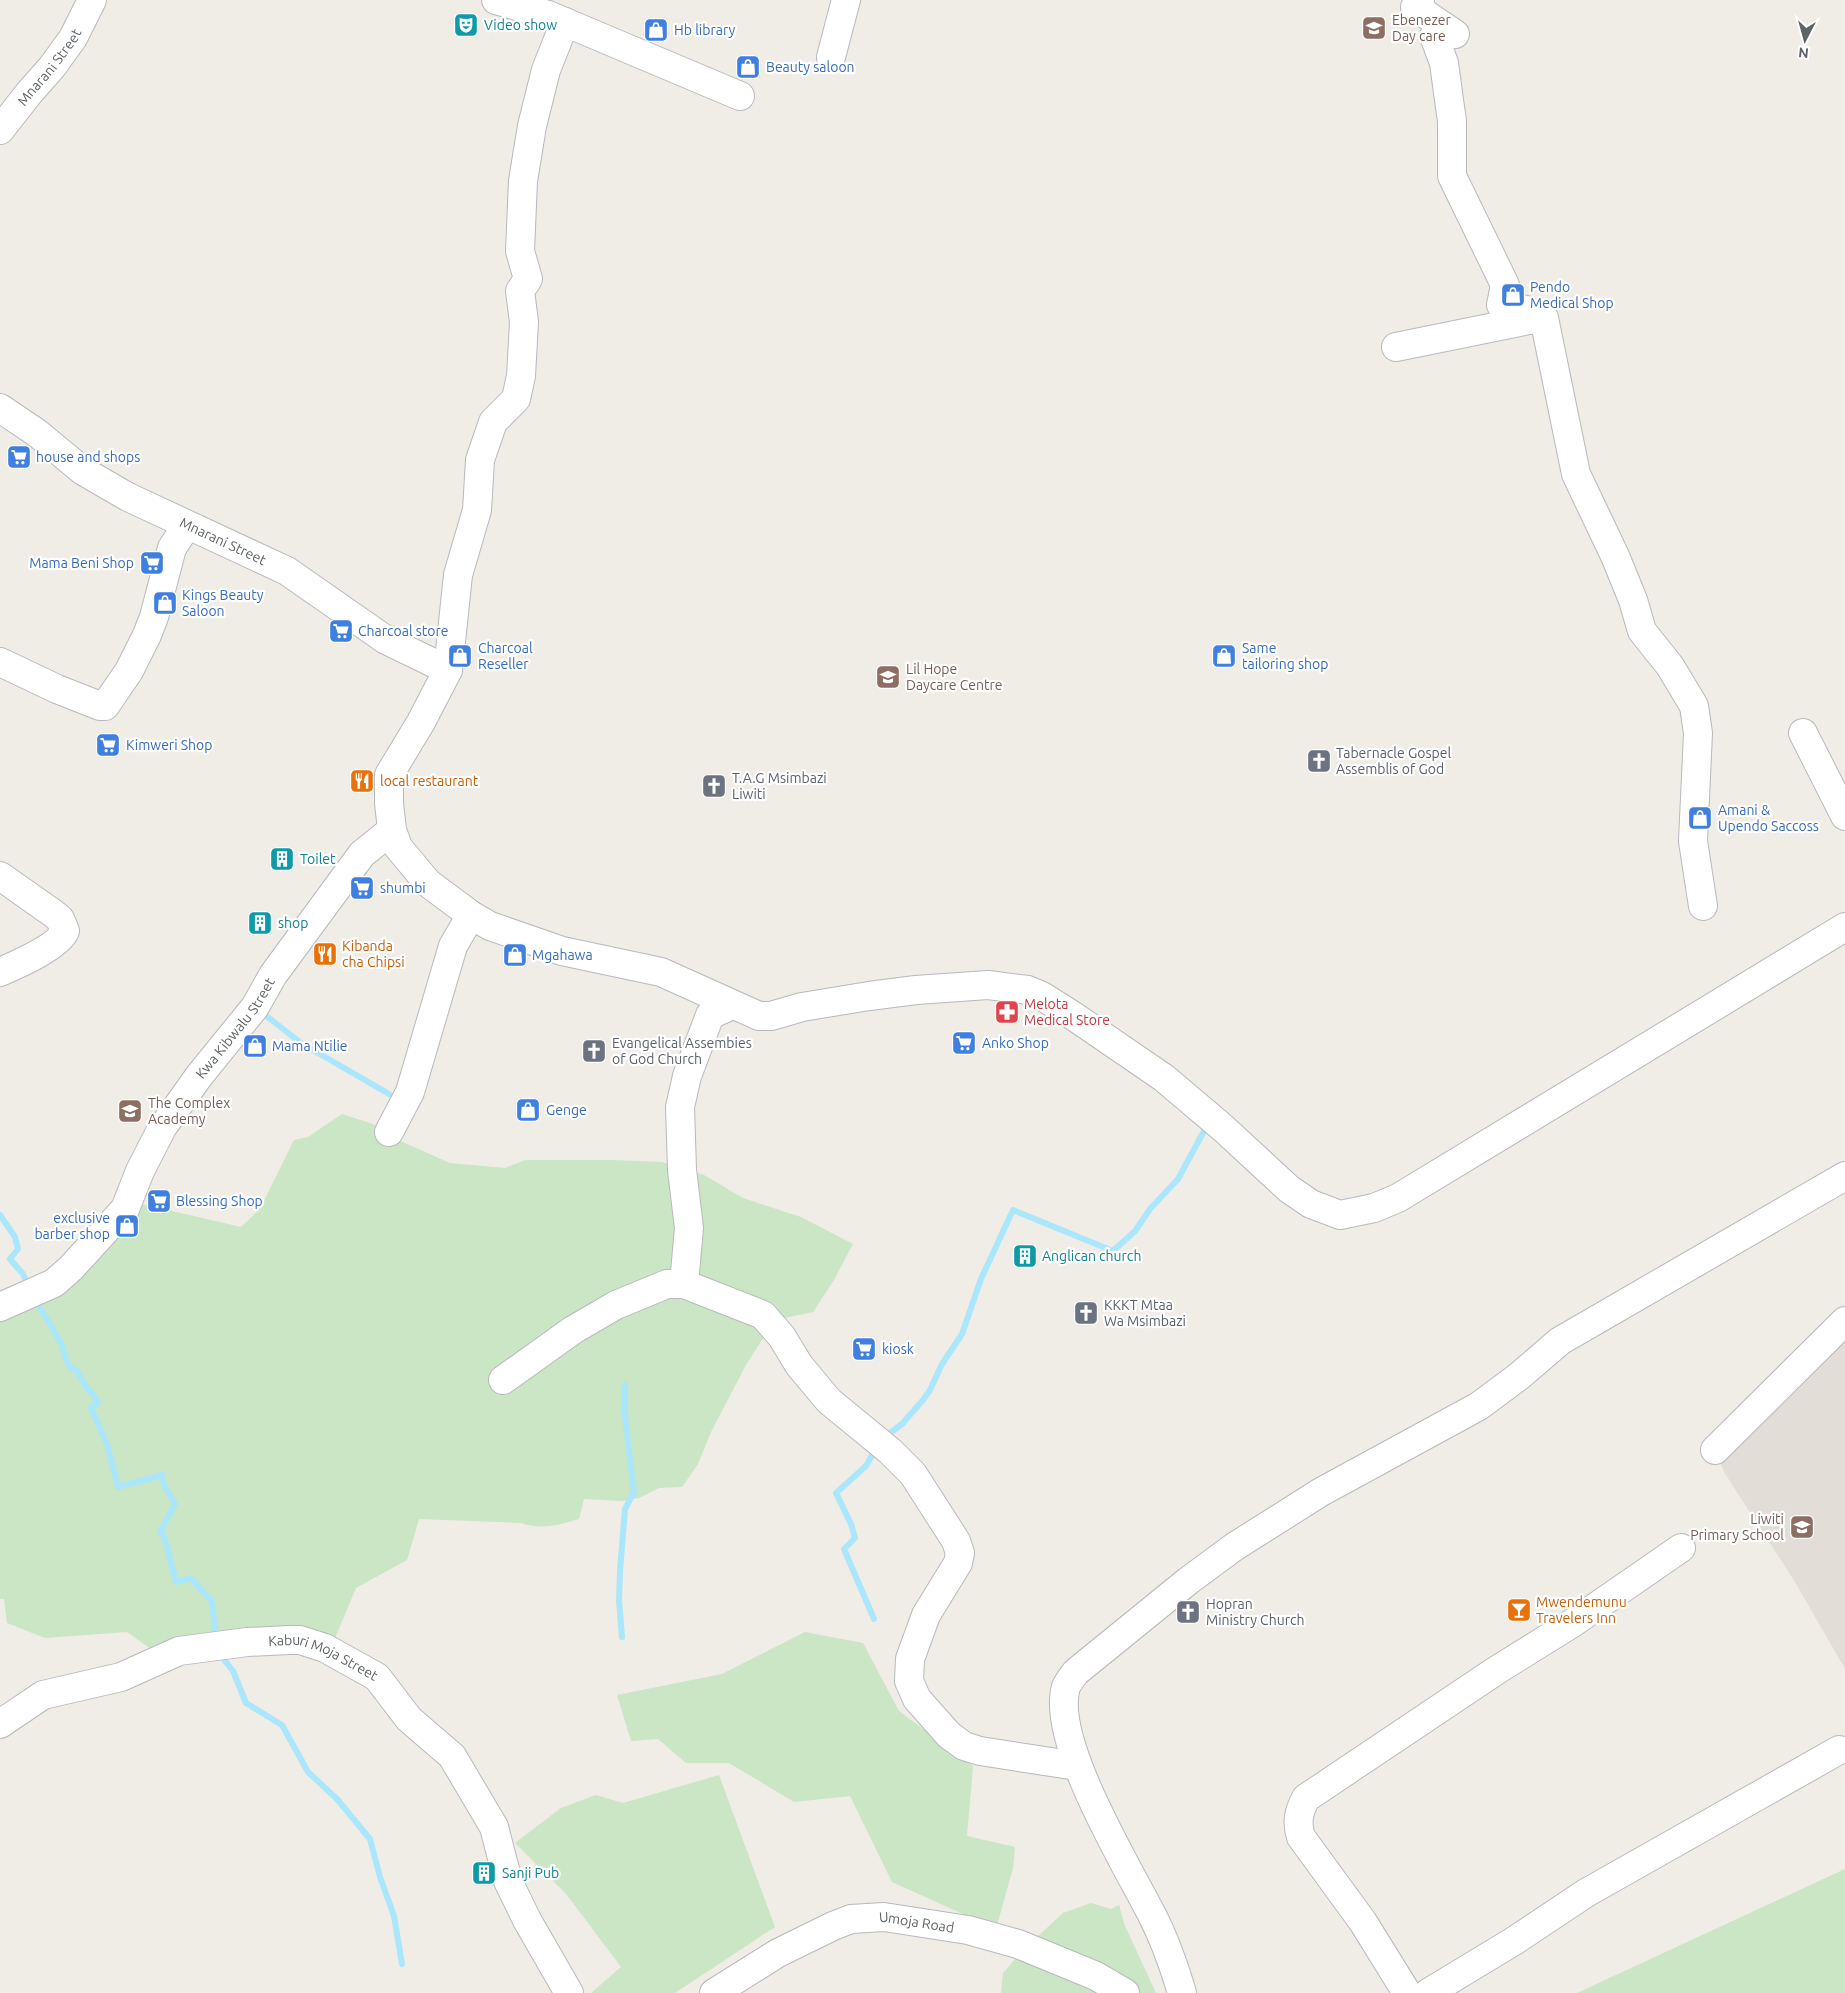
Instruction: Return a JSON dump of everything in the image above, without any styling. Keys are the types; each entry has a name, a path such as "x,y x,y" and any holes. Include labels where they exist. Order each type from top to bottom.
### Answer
{"street":[{"name":"Mnarani Street","path":"0,130 52,67 73,38 92,0"},
{"path":"496,0 548,15 740,96"},
{"path":"831,57 846,0"},
{"path":"1420,0 1416,7 1455,34 1434,36 1444,63 1450,100 1452,176 1504,285 1501,305 1526,310 1529,320"},
{"path":"565,22 546,70 532,126 523,181 520,251 528,279 520,291 524,322 521,376 516,399 493,422 480,460 477,510 458,576 448,670 421,722 389,775 389,803 392,830 398,847 428,883 472,915 505,932 562,951 661,972 759,1016 772,1016 802,1008 916,990 988,985 1028,990 1042,996 1072,1015 1164,1078 1223,1128 1289,1189 1311,1204 1340,1215 1374,1208 1398,1198 1845,927"},
{"path":"1396,347 1544,318 1576,474 1615,556 1633,600 1642,631 1670,666 1694,706 1698,733 1693,841 1704,906"},
{"name":"Mnarani Street","path":"0,408 37,433 83,471 128,497 287,571 386,640 448,670"},
{"path":"0,662 56,689 100,706 105,706 129,671 147,634 154,617 172,548 187,525"},
{"path":"1803,733 1845,816"},
{"name":"Kwa Kibwalu Street","path":"0,1307 54,1283 71,1268 125,1209 140,1171 162,1128 199,1076 255,1007 273,975 362,854 392,830"},
{"path":"0,876 60,919 65,931 62,938 28,960 0,972"},
{"path":"389,1132 410,1092 453,946 472,915"},
{"path":"684,1284 689,1228 682,1170 680,1107 687,1076 710,1015 732,1005"},
{"path":"1182,1993 1174,1966 1153,1917 1120,1856 1077,1766 1066,1722 1064,1700 1066,1686 1076,1672 1188,1580 1234,1547 1321,1492 1479,1406 1518,1377 1560,1341 1845,1176"},
{"path":"503,1380 573,1330 616,1305 667,1284 684,1284 764,1315 828,1402 880,1443 913,1474 956,1541 960,1553 958,1563 926,1615 910,1659 909,1681 917,1699 949,1735 964,1746 980,1751 1077,1766"},
{"path":"1715,1450 1845,1321"},
{"path":"1407,1993 1363,1922 1301,1837 1298,1819 1306,1798 1497,1670 1574,1622 1681,1548"},
{"name":"Kaburi Moja Street","path":"0,1724 43,1695 121,1677 179,1651 247,1642 290,1640 300,1640 325,1648 377,1677 409,1719 452,1756 494,1827 508,1880 527,1920 569,1993"},
{"path":"1428,1993 1514,1941 1586,1893 1840,1750"},
{"name":"Umoja Road","path":"714,1993 778,1953 832,1926 852,1920 884,1917 968,1930 1018,1944 1096,1976 1125,1993"}],"shaded area":[{"name":"Liwiti Primary School","path":"1845,1340 1845,1669 1795,1582 1724,1472 1719,1459"}],"green space":[{"path":"342,1114 373,1124 398,1140 450,1163 505,1168 525,1160 662,1162 704,1175 743,1198 801,1217 853,1244 834,1280 813,1312 775,1320 747,1363 711,1432 698,1464 682,1487 659,1488 639,1498 622,1501 584,1499 579,1519 550,1526 419,1519 407,1560 356,1588 333,1643 151,1649 127,1632 45,1638 7,1623 4,1599 0,1599 0,1307 59,1281 124,1200 241,1227 260,1209 294,1140 308,1137"},
{"path":"805,1632 863,1643 899,1711 973,1766 967,1836 1015,1847 1013,1868 996,1929 892,1882 850,1796 794,1802 729,1763 686,1763 658,1739 631,1741 617,1695 722,1674"},
{"path":"719,1775 775,1927 675,1993 591,1993 621,1967 567,1895 515,1843 561,1808 596,1795 623,1803"},
{"path":"1845,1869 1845,1993 1577,1993"},
{"path":"1091,1903 1111,1909 1119,1905 1125,1926 1156,1993 1001,1993 1003,1973 1022,1951 1063,1913"}],"waterway":[{"path":"260,1011 301,1043 389,1094"},
{"path":"885,1437 902,1424 923,1400 930,1390 942,1364 962,1334 981,1279 1013,1210 1113,1251 1135,1231 1150,1209 1178,1179 1204,1131"},
{"path":"0,1215 15,1237 18,1249 10,1259 23,1274 29,1287"},
{"path":"34,1298 63,1348 68,1363 77,1371 88,1390 98,1402 91,1408 107,1444 118,1487 162,1475 164,1485 175,1504 160,1532 164,1536 176,1582 191,1578 212,1602 216,1639"},
{"path":"622,1637 619,1600 625,1509 634,1492 625,1416 625,1385"},
{"path":"874,1619 844,1549 855,1538 851,1524 836,1493 866,1466 876,1448"},
{"path":"218,1652 233,1671 246,1703 282,1725 308,1772 337,1799 370,1839 380,1877 394,1916 402,1964"}],"place":[{"name":"Video show","path":"466,25"},
{"name":"Ebenezer Day care","path":"1374,28"},
{"name":"Hb library","path":"656,30"},
{"name":"Beauty saloon","path":"748,67"},
{"name":"Pendo Medical Shop","path":"1513,295"},
{"name":"house and shops","path":"19,457"},
{"name":"Mama Beni Shop","path":"152,563"},
{"name":"Kings Beauty Saloon","path":"165,603"},
{"name":"Charcoal store","path":"341,631"},
{"name":"Charcoal Reseller","path":"460,656"},
{"name":"Same tailoring shop","path":"1224,656"},
{"name":"Lil Hope Daycare Centre","path":"888,677"},
{"name":"Kimweri Shop","path":"108,745"},
{"name":"Tabernacle Gospel Assemblis of God","path":"1319,761"},
{"name":"local restaurant","path":"362,781"},
{"name":"T.A.G Msimbazi Liwiti","path":"714,786"},
{"name":"Amani & Upendo Saccoss","path":"1700,818"},
{"name":"Toilet","path":"282,859"},
{"name":"shumbi","path":"362,888"},
{"name":"shop","path":"260,923"},
{"name":"Kibanda cha Chipsi","path":"325,954"},
{"name":"Mgahawa","path":"515,955"},
{"name":"Melota Medical Store","path":"1007,1012"},
{"name":"Anko Shop","path":"964,1043"},
{"name":"Mama Ntilie","path":"255,1046"},
{"name":"Evangelical Assembies of God Church","path":"594,1051"},
{"name":"Genge","path":"528,1110"},
{"name":"The Complex Academy","path":"130,1111"},
{"name":"Blessing Shop","path":"159,1201"},
{"name":"exclusive barber shop","path":"127,1226"},
{"name":"Anglican church","path":"1025,1256"},
{"name":"KKKT Mtaa Wa Msimbazi","path":"1086,1313"},
{"name":"kiosk","path":"864,1349"},
{"name":"Liwiti Primary School","path":"1802,1527"},
{"name":"Mwendemunu Travelers Inn","path":"1519,1610"},
{"name":"Hopran Ministry Church","path":"1188,1612"},
{"name":"Sanji Pub","path":"484,1873"}]}
